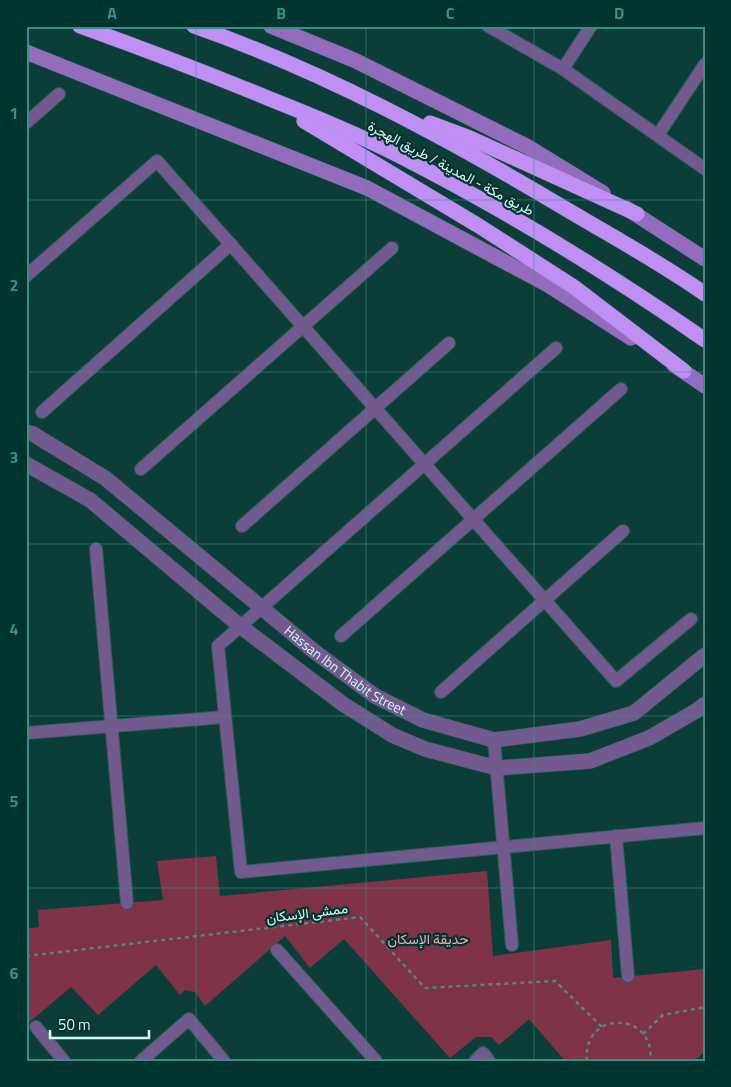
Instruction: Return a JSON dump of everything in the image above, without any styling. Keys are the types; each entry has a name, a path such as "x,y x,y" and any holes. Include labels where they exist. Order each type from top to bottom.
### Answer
{"highway":[{"name":"طريق مكة - المدينة / طريق الهجرة","path":"80,26 157,53 229,82 315,117 397,154 484,201 569,251 705,340"},
{"name":"طريق مكة - المدينة / طريق الهجرة","path":"194,26 323,77 364,97 492,165 705,294"},
{"path":"229,82 311,125 574,287 684,371"},
{"path":"364,97 470,138 637,214"}],"main road":[{"path":"271,26 354,60 528,147 637,214 705,259"},
{"path":"26,52 367,188 548,285 705,386"}],"street":[{"path":"488,26 562,69 705,169"},
{"path":"562,69 591,26"},
{"path":"658,136 705,64"},
{"path":"26,122 60,94"},
{"path":"28,271 157,161 616,681 691,619"},
{"path":"42,412 231,244"},
{"path":"141,469 392,248"},
{"path":"242,526 449,343"},
{"path":"556,348 218,646 241,872 705,828"},
{"path":"341,636 621,389"},
{"name":"Hassan Ibn Thabit Street","path":"26,432 33,434 105,478 315,652 375,696 422,720 494,740 580,729 634,713 705,655"},
{"name":"Hassan Ibn Thabit Street","path":"26,464 90,500 240,626 343,704 392,735 425,749 497,768 590,762 649,738 705,704"},
{"path":"441,692 623,531"},
{"path":"96,549 127,904"},
{"path":"26,733 225,717"},
{"path":"494,740 512,945"},
{"path":"616,836 628,976"},
{"path":"276,950 376,1061"},
{"path":"141,1061 189,1020 224,1061"},
{"path":"36,1027 64,1061"},
{"path":"475,1061 483,1053 490,1061"}],"path":[{"name":"ممشى الإسكان","path":"26,956 360,917 425,988 555,981 602,1027"},
{"path":"643,1034 663,1015 705,1007"},
{"path":"588,1061 587,1052 591,1038 602,1027 616,1022 631,1025 643,1034 650,1048 650,1061"}],"green space":[{"name":"حديقة الإسكان","path":"216,856 220,896 487,871 493,956 611,940 613,978 705,969 705,1051 694,1061 565,1061 529,1019 499,1045 491,1037 476,1037 450,1058 344,939 310,968 285,936 205,1006 195,992 185,990 180,995 156,965 98,1015 71,987 26,1025 26,929 39,927 38,910 163,900 157,861"}]}
